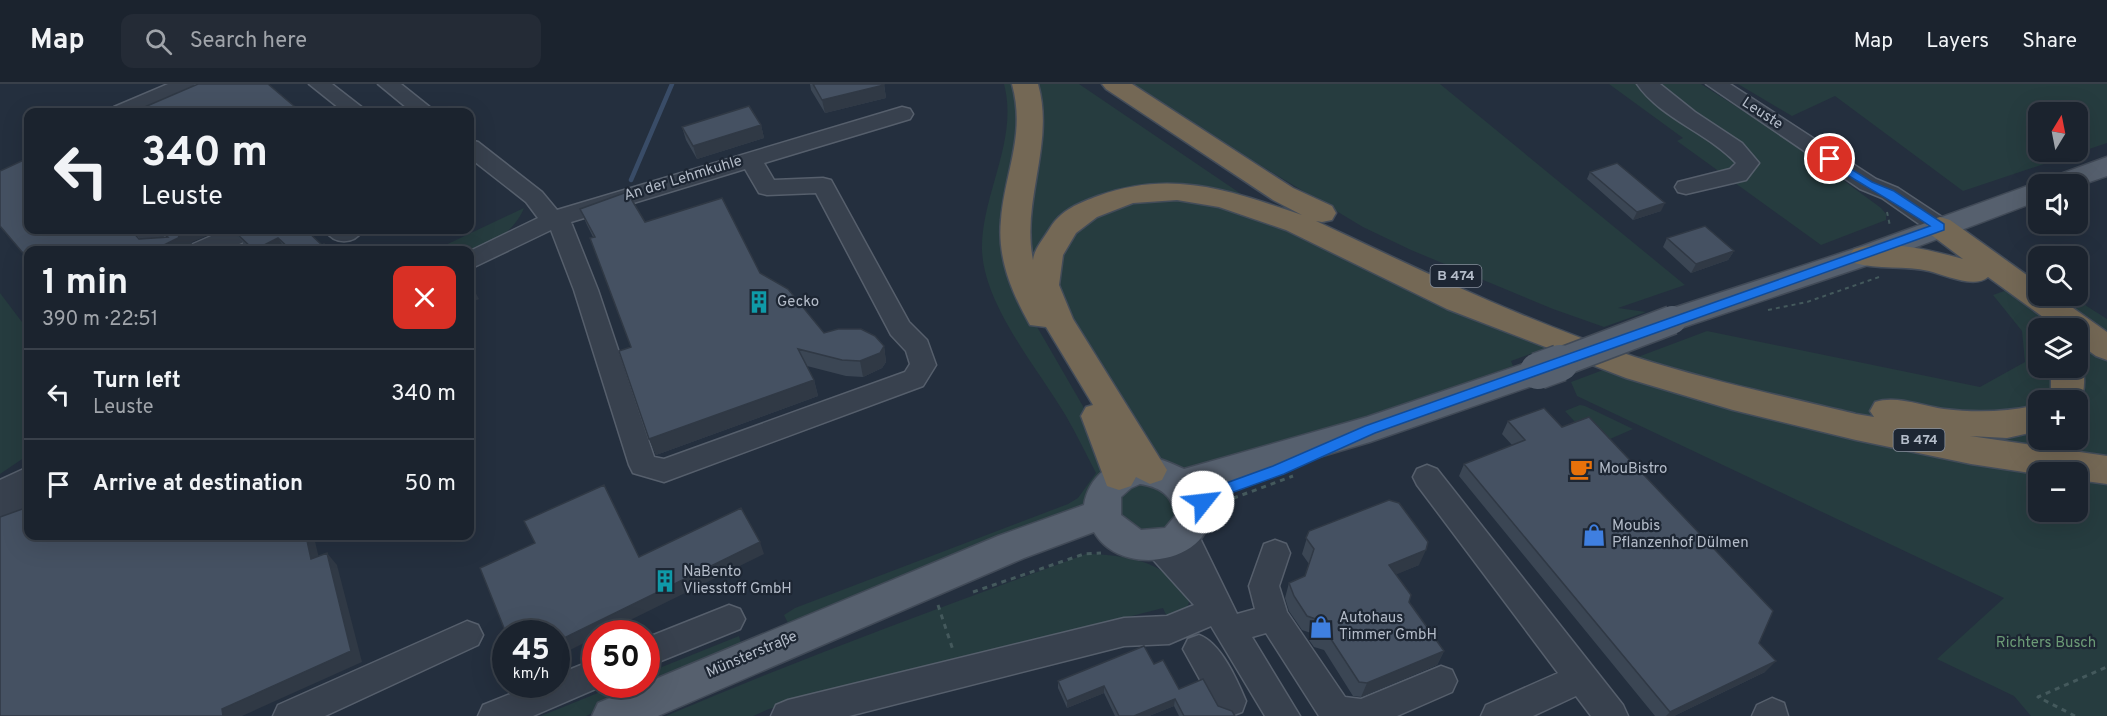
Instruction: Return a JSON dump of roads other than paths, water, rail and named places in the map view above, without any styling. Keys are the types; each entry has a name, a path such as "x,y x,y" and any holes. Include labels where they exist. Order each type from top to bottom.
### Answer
{"highway":[{"path":"1025,84 1029,94 1033,131 1015,219 1015,246 1020,273 1029,296 1102,422 1114,453 1134,473"},
{"name":"B 474","path":"1092,84 1296,223 1458,301 1626,366 1733,397 1866,429 1971,450 2107,470"},
{"name":"B 474","path":"1115,84 1284,194 1423,262 1660,356 1950,431 2107,453"},
{"path":"1134,473 1058,321 1044,285 1048,255 1054,241 1066,226 1088,210 1130,194 1154,191 1177,191 1223,198 1296,223"},
{"path":"1931,230 1976,273 2032,318"},
{"path":"1931,230 2107,348"},
{"path":"1864,256 1923,259 1976,273"},
{"path":"1826,400 1945,422 2007,425 2028,420"}],"main road":[{"path":"2084,174 2107,166"},
{"path":"1179,518 1161,472 1134,473 1103,493 1106,522 1133,544 1179,518 1212,494 1278,470 1370,429 1538,371 1672,320 1864,256 2028,195"},
{"name":"Münsterstraße","path":"612,716 894,597 1018,562 1106,522"}],"street":[{"path":"131,108 185,84"},
{"path":"319,84 352,108"},
{"path":"388,84 420,108"},
{"path":"1647,84 1687,117 1734,148 1748,163 1738,175 1686,187"},
{"name":"Leuste","path":"1716,84 1868,184 1877,198 1931,230"},
{"name":"An der Lehmkuhle","path":"474,259 555,219 902,114"},
{"path":"474,158 534,197 555,219 590,301 643,465 664,471 914,379 923,365 918,347 900,328 823,185 767,188 750,159"},
{"path":"148,234 160,246"},
{"path":"210,246 236,234"},
{"path":"1427,477 1568,684 1611,716"},
{"path":"0,493 24,481"},
{"path":"0,507 24,507"},
{"path":"1179,518 1224,620 1283,716"},
{"path":"1275,554 1264,586 1273,617 1335,711 1362,715 1441,681"},
{"path":"788,716 1124,632 1169,630 1224,620 1273,617"},
{"path":"660,647 729,619"},
{"path":"290,716 467,635"},
{"path":"1199,649 1235,708 1264,686"},
{"path":"495,716 582,680"},
{"path":"1498,716 1568,684"}],"waterway":[{"path":"631,180 672,84"}],"place":[{"name":"Gecko","path":"759,302"},
{"name":"MouBistro","path":"1581,469"},
{"name":"Moubis Pflanzenhof Dülmen","path":"1594,535"},
{"name":"NaBento Vliesstoff GmbH","path":"665,581"},
{"name":"Autohaus Timmer GmbH","path":"1321,627"}],"park label":[{"name":"Richters Busch","path":"2046,643"}]}
